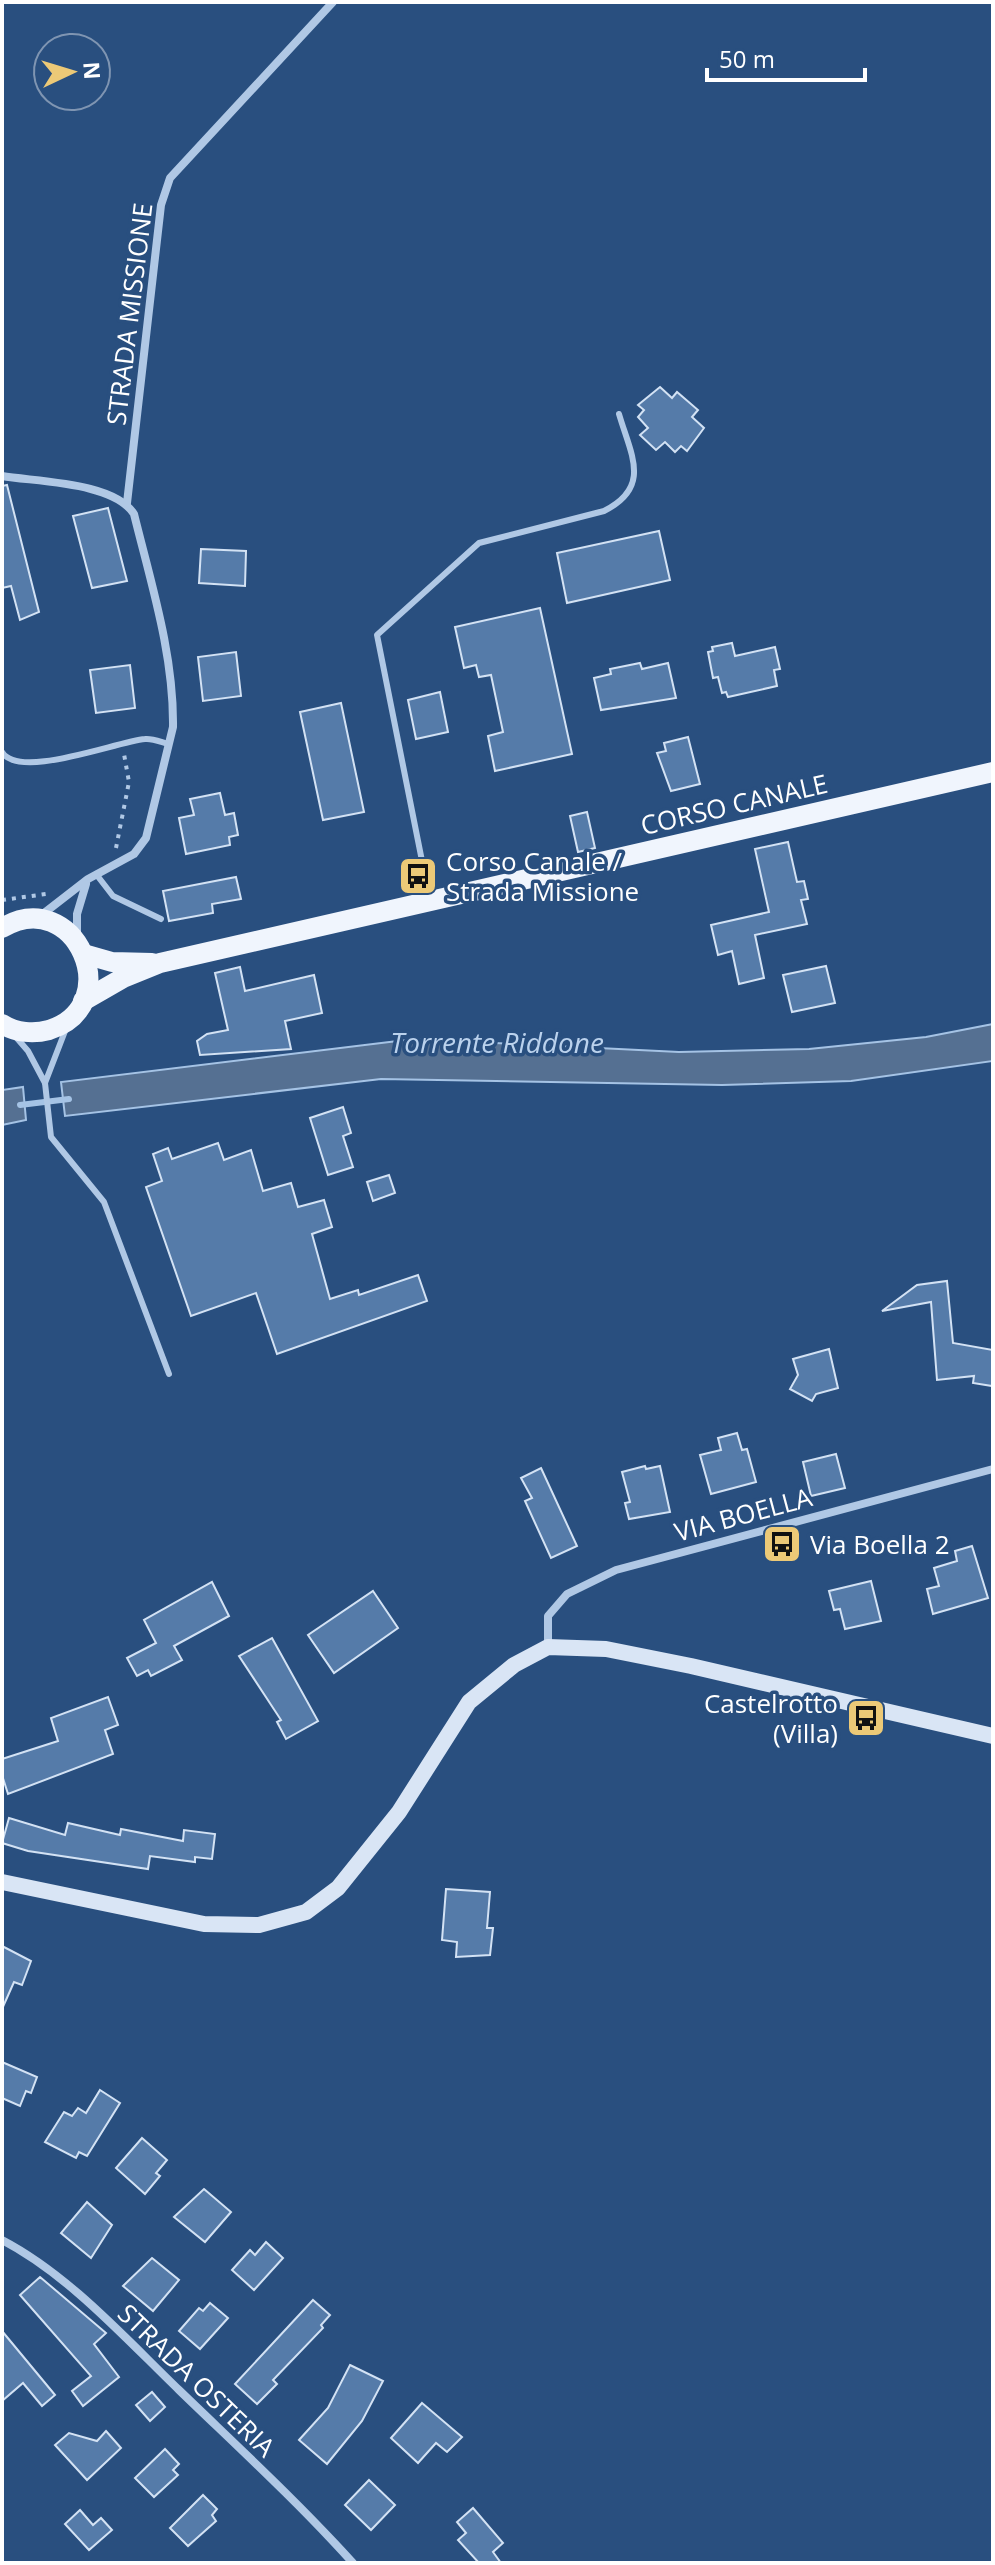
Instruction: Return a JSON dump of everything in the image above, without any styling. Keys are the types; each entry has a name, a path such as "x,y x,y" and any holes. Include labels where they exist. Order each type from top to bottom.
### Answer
{"main road":[{"name":"CORSO CANALE","path":"5,1025 41,1032 123,978 160,963 993,772"},
{"name":"CORSO CANALE","path":"35,919 58,926 81,948 112,962 160,963"},
{"path":"2,928 35,919"},
{"path":"77,1009 88,977 81,948"},
{"path":"2,1882 204,1924 259,1925 306,1912 338,1888 399,1812 469,1702 514,1665 548,1647 606,1649 691,1666 993,1736"}],"street":[{"name":"STRADA MISSIONE","path":"35,919 92,877 134,854 146,838 169,744 174,710 163,631 134,514 127,503 161,205 170,178 333,2"},
{"path":"2,476 102,491 127,503"},
{"path":"81,948 77,914 92,877"},
{"name":"VIA BOELLA","path":"548,1647 548,1616 567,1594 616,1570 993,1469"},
{"name":"STRADA OSTERIA","path":"2,2240 54,2276 119,2332 302,2507 353,2563"}],"lane":[{"path":"430,899 377,635 479,543 604,511 623,501 632,489 636,471 619,414"},
{"path":"2,752 16,762 36,763 147,739 169,744"},
{"path":"92,877 113,896 161,919"},
{"path":"45,1083 77,1009"},
{"path":"5,1025 28,1051 45,1083 51,1137 104,1202 169,1374"}],"path":[{"path":"115,853 129,782 122,744"},
{"path":"2,900 16,895 54,895"}],"water":[{"path":"993,1024 993,1061 851,1081 722,1085 381,1079 65,1116 61,1082 414,1039 679,1052 809,1049 926,1037"},
{"path":"23,1087 26,1120 2,1125 2,1090"}],"building":[{"path":"660,387 672,398 677,392 698,410 692,417 704,428 687,451 681,446 675,452 665,442 656,450 640,435 648,428 638,417 644,410 638,405"},
{"path":"7,485 39,612 20,620 11,586 2,588 2,486"},
{"path":"108,508 127,581 92,588 73,516"},
{"path":"659,531 670,580 567,603 557,553"},
{"path":"201,549 246,551 245,586 199,583"},
{"path":"540,608 572,754 495,771 488,736 503,732 491,675 479,677 476,665 464,668 455,627"},
{"path":"732,643 735,656 775,647 780,669 774,670 777,686 728,697 726,692 722,693 718,677 713,678 708,652 713,651 712,647"},
{"path":"236,652 241,696 203,701 198,657"},
{"path":"640,663 642,669 668,663 676,698 601,710 594,678 611,674 610,669"},
{"path":"130,665 135,708 96,713 90,670"},
{"path":"440,692 448,732 416,739 408,700"},
{"path":"341,703 364,812 323,820 300,712"},
{"path":"688,737 700,784 671,791 657,753 666,751 664,743"},
{"path":"220,793 225,815 234,813 238,835 229,837 230,845 186,854 179,818 194,815 190,799"},
{"path":"587,812 595,848 578,852 570,816"},
{"path":"788,842 797,882 804,881 808,899 801,900 807,924 755,935 764,978 739,984 732,951 718,955 711,925 769,912 755,849"},
{"path":"236,877 241,899 212,904 213,913 169,921 163,891"},
{"path":"826,966 835,1003 792,1012 783,975"},
{"path":"240,967 245,991 314,975 322,1013 285,1021 291,1049 200,1055 197,1041 207,1034 228,1030 215,973"},
{"path":"343,1107 351,1133 343,1136 353,1167 328,1175 310,1118"},
{"path":"218,1143 224,1160 251,1150 263,1191 291,1183 298,1207 324,1200 332,1227 312,1234 330,1299 358,1290 359,1295 418,1275 427,1301 277,1354 256,1293 191,1316 146,1187 162,1181 153,1154 168,1148 172,1159"},
{"path":"389,1175 395,1193 373,1201 367,1182"},
{"path":"947,1281 953,1343 993,1350 992,1386 973,1383 974,1376 937,1380 931,1302 882,1311 917,1285"},
{"path":"829,1349 838,1388 816,1394 812,1401 790,1389 798,1375 793,1359"},
{"path":"737,1433 742,1450 747,1449 756,1482 711,1494 700,1455 721,1450 718,1438"},
{"path":"836,1454 845,1488 811,1496 803,1462"},
{"path":"645,1466 646,1469 660,1466 670,1512 629,1519 625,1503 630,1502 622,1472"},
{"path":"541,1468 577,1546 551,1558 525,1501 532,1498 521,1478"},
{"path":"972,1546 988,1598 933,1614 927,1589 939,1586 934,1568 957,1561 955,1551"},
{"path":"871,1581 881,1621 845,1629 840,1609 834,1610 829,1591"},
{"path":"212,1582 229,1616 174,1646 182,1660 151,1676 148,1670 137,1676 127,1658 156,1643 144,1620"},
{"path":"373,1591 398,1628 334,1673 308,1635"},
{"path":"272,1638 318,1721 286,1739 277,1722 281,1720 239,1656"},
{"path":"108,1697 118,1725 105,1730 113,1754 8,1794 2,1775 2,1759 58,1741 51,1718"},
{"path":"9,1818 65,1835 68,1823 120,1835 121,1829 183,1841 184,1830 215,1834 212,1859 195,1857 195,1862 150,1856 148,1869 28,1851 2,1843"},
{"path":"446,1889 490,1892 487,1928 493,1928 490,1955 456,1957 457,1942 442,1940"},
{"path":"2,1946 31,1961 22,1985 14,1982 2,2009"},
{"path":"2,2062 37,2077 31,2093 26,2091 20,2106 2,2098"},
{"path":"100,2090 120,2103 87,2156 79,2152 76,2158 45,2142 64,2112 72,2116 78,2108 86,2113"},
{"path":"142,2138 167,2160 156,2173 160,2176 145,2194 116,2168"},
{"path":"204,2189 231,2212 205,2242 174,2217"},
{"path":"87,2202 112,2225 91,2258 61,2233"},
{"path":"266,2242 283,2258 254,2290 232,2270 250,2250 255,2255"},
{"path":"152,2258 179,2280 153,2311 123,2286"},
{"path":"40,2277 106,2333 94,2344 119,2377 83,2406 72,2391 91,2376 20,2295"},
{"path":"313,2300 330,2315 321,2325 323,2328 273,2380 277,2384 257,2404 235,2384"},
{"path":"210,2303 228,2318 200,2349 179,2331 199,2308 203,2311"},
{"path":"2,2331 55,2395 42,2406 23,2383 2,2401"},
{"path":"350,2365 383,2381 362,2421 327,2464 299,2440 328,2408"},
{"path":"152,2392 165,2407 150,2421 136,2405"},
{"path":"422,2403 462,2437 447,2452 436,2443 418,2463 391,2438"},
{"path":"106,2431 121,2448 87,2480 55,2445 69,2433 97,2441"},
{"path":"165,2449 179,2464 173,2470 178,2475 154,2497 135,2478"},
{"path":"369,2480 395,2505 371,2530 345,2505"},
{"path":"203,2495 217,2509 212,2515 216,2521 188,2546 170,2528"},
{"path":"473,2508 503,2543 493,2552 501,2563 479,2563 458,2540 466,2533 457,2522"},
{"path":"80,2510 93,2525 101,2518 112,2530 89,2550 65,2524"}],"waterway":[{"name":"Torrente Riddone","path":"20,1105 69,1099"}],"place":[{"name":"Corso Canale / Strada Missione","path":"418,876"},
{"name":"Via Boella 2","path":"782,1544"},
{"name":"Castelrotto (Villa)","path":"866,1718"}]}
